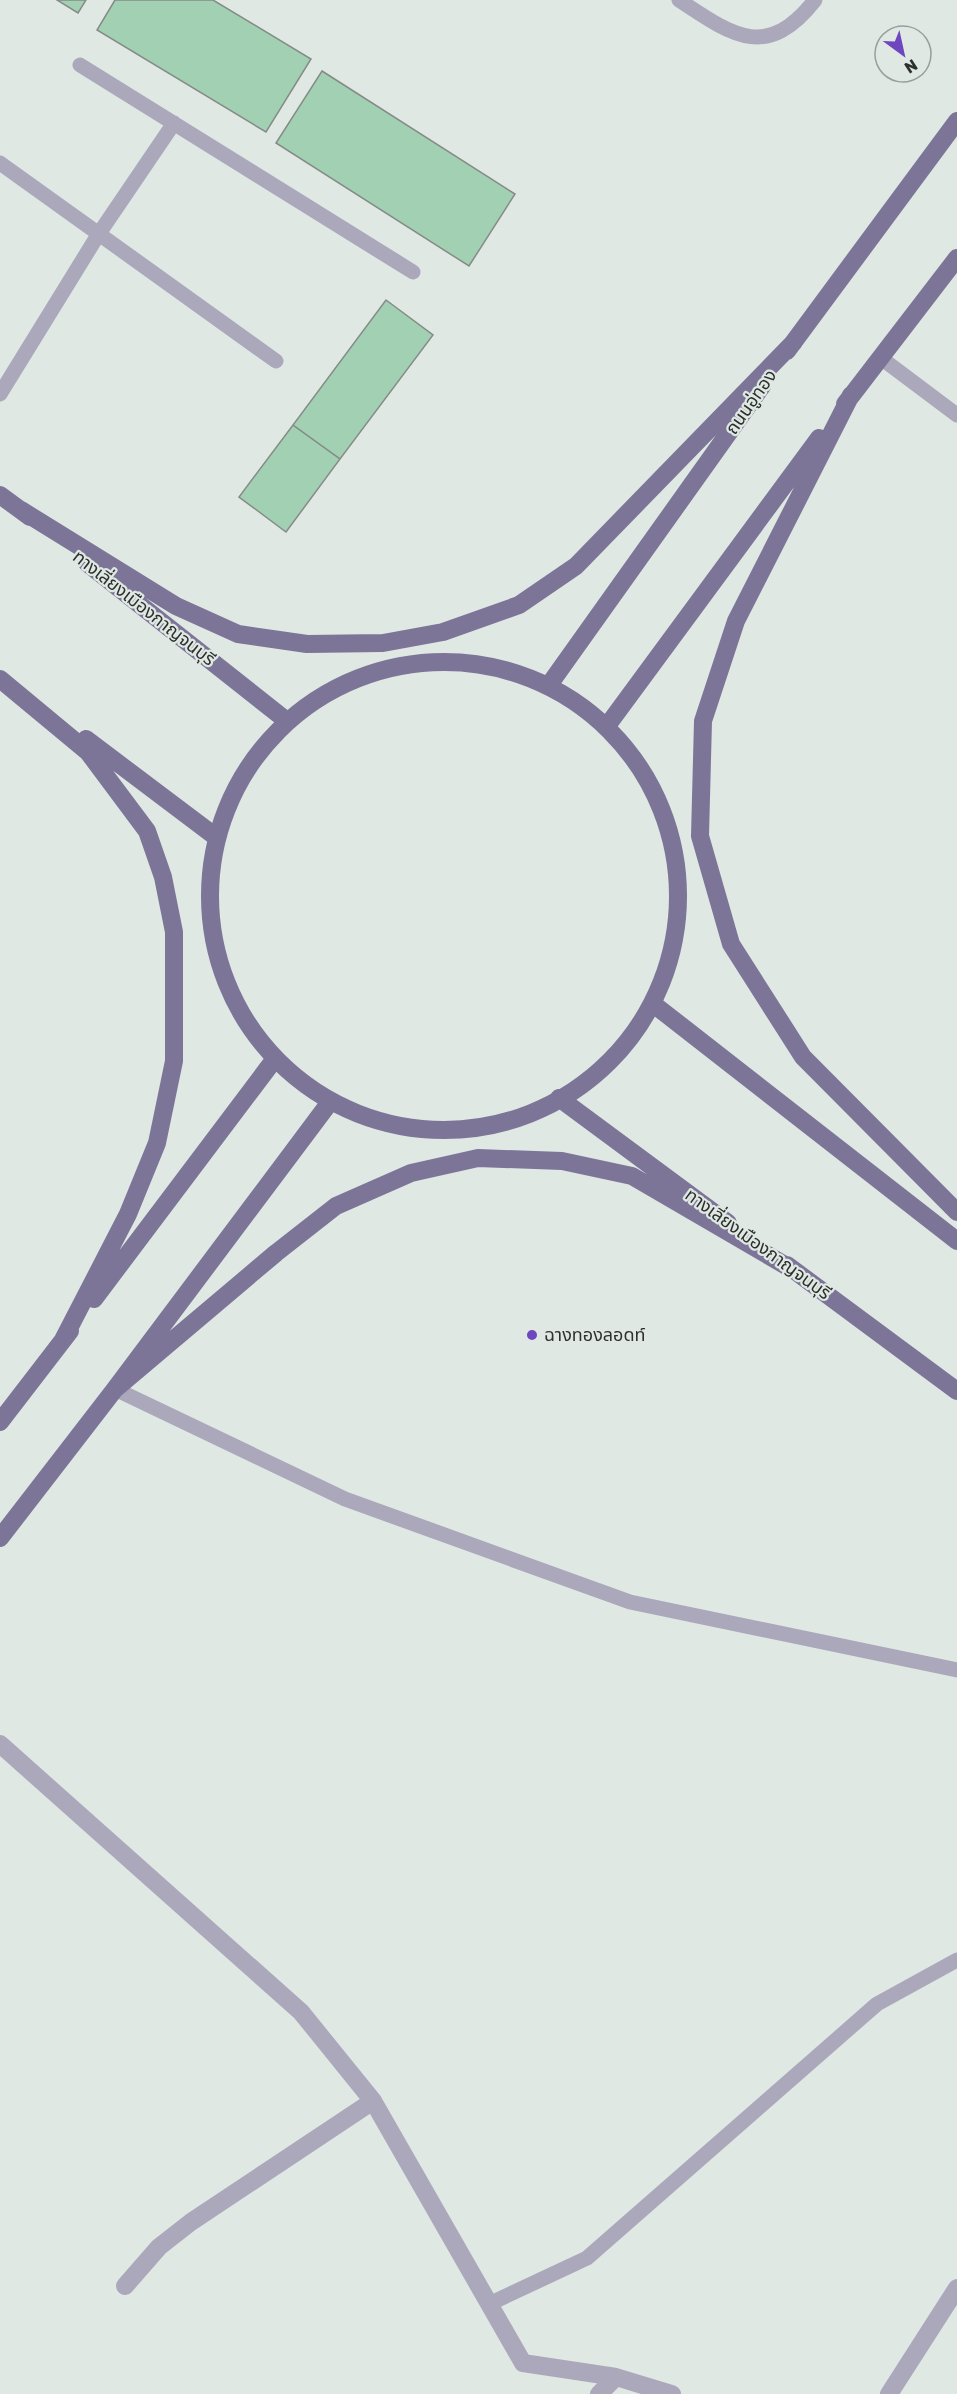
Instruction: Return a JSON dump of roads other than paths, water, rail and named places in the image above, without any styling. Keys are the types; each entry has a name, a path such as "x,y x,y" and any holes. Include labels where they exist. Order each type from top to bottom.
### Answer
{"main road":[{"name":"ถนนอู่ทอง","path":"549,685 794,342 957,121"},
{"path":"607,726 851,395 957,258"},
{"path":"21,510 176,606 238,634 307,644 383,643 443,632 519,605 576,566 794,342"},
{"path":"851,395 736,621 702,721 700,836 731,944 803,1057 957,1212"},
{"name":"ทางเลี่ยงเมืองกาญจนบุรี","path":"0,495 287,721"},
{"path":"441,661 496,667 549,685 579,703 607,726 652,786 676,856 676,931 652,1003 622,1048 590,1078 536,1111 485,1127 431,1130 379,1122 330,1102 274,1060 229,994 209,917 216,837 243,774 287,721 333,689 386,669 441,661"},
{"path":"0,674 216,837"},
{"path":"0,679 88,752 147,831 163,878 174,932 174,1061 157,1143 128,1214 63,1340"},
{"path":"652,1003 957,1241"},
{"path":"0,1422 274,1060"},
{"name":"ทางเลี่ยงเมืองกาญจนบุรี","path":"559,1098 957,1391"},
{"path":"0,1538 330,1102"},
{"path":"115,1389 276,1252 336,1206 411,1173 478,1158 562,1161 632,1176 795,1271"}],"street":[{"path":"0,1744 301,2012 373,2101 523,2363 616,2377 672,2394"},
{"path":"125,2286 159,2247 191,2222 373,2101"},
{"path":"889,2394 957,2288"},
{"path":"599,2394 616,2377"}],"lane":[{"path":"679,0 717,26 750,38 778,34 800,20 816,0"},
{"path":"80,65 413,272"},
{"path":"0,394 99,235 174,123"},
{"path":"0,163 276,361"},
{"path":"881,358 957,415"},
{"path":"115,1389 345,1499 630,1602 957,1670"},
{"path":"489,2304 587,2258 877,2004 957,1960"}],"place":[{"name":"ฉางทองลอดท์","path":"532,1335"}]}
